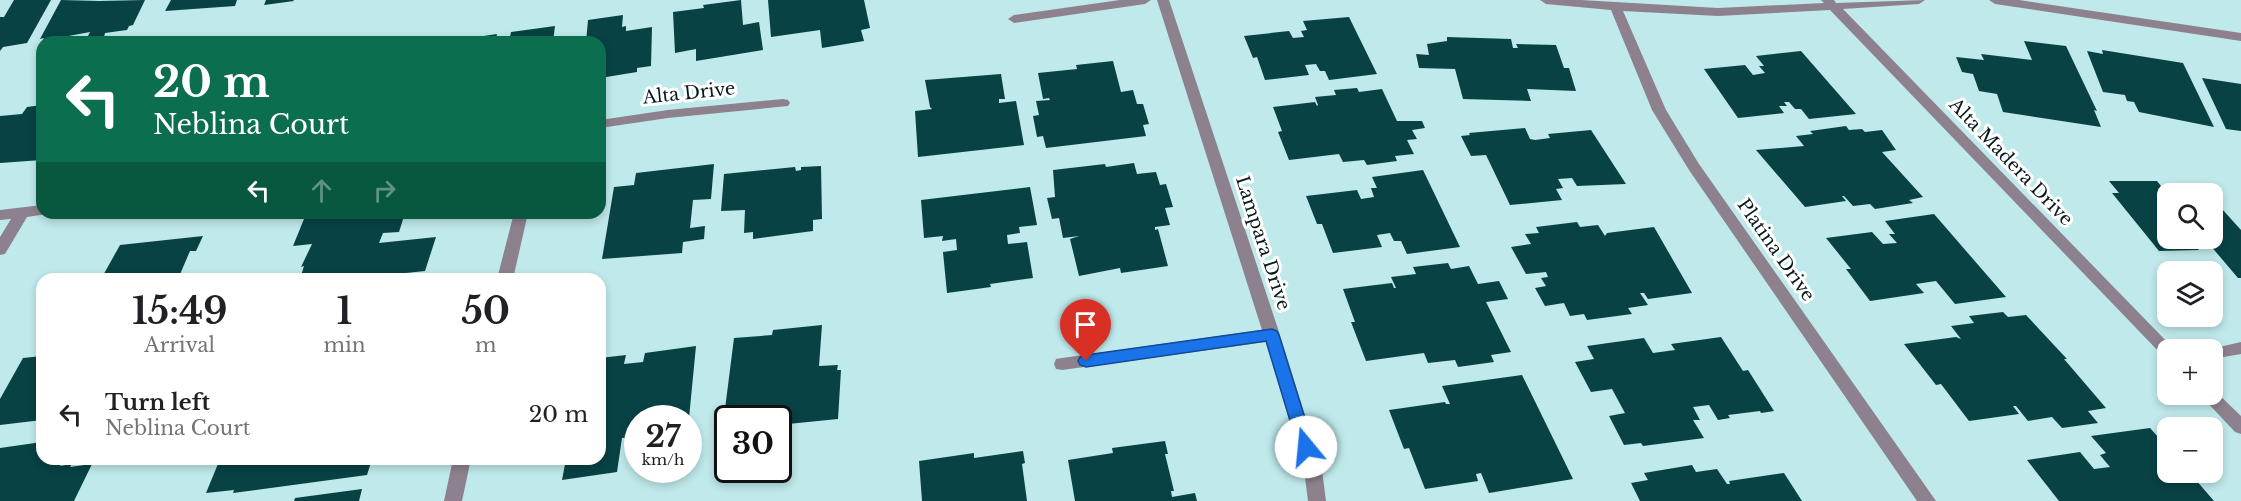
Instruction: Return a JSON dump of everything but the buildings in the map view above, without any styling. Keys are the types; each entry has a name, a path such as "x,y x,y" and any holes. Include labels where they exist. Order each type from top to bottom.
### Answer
{"street":[{"path":"1014,19 1145,0"},
{"name":"Lampara Drive","path":"1163,0 1272,335 1313,470 1317,501"},
{"path":"1545,0 1616,8 1717,12 1919,0"},
{"path":"1995,0 2241,37"},
{"name":"Alta Madera Drive","path":"1830,4 2157,340"},
{"name":"Platina Drive","path":"1616,8 1659,110 1694,167 1927,501"},
{"name":"Alta Drive","path":"606,123 668,114 783,103"},
{"path":"0,215 36,211"},
{"path":"0,250 23,212"},
{"path":"506,273 520,219"},
{"path":"1062,364 1272,335"},
{"path":"2223,351 2241,348"},
{"path":"2220,405 2241,427"},
{"path":"453,501 461,465"}],"route":[{"path":"1086,361 1272,335 1306,447"}]}
